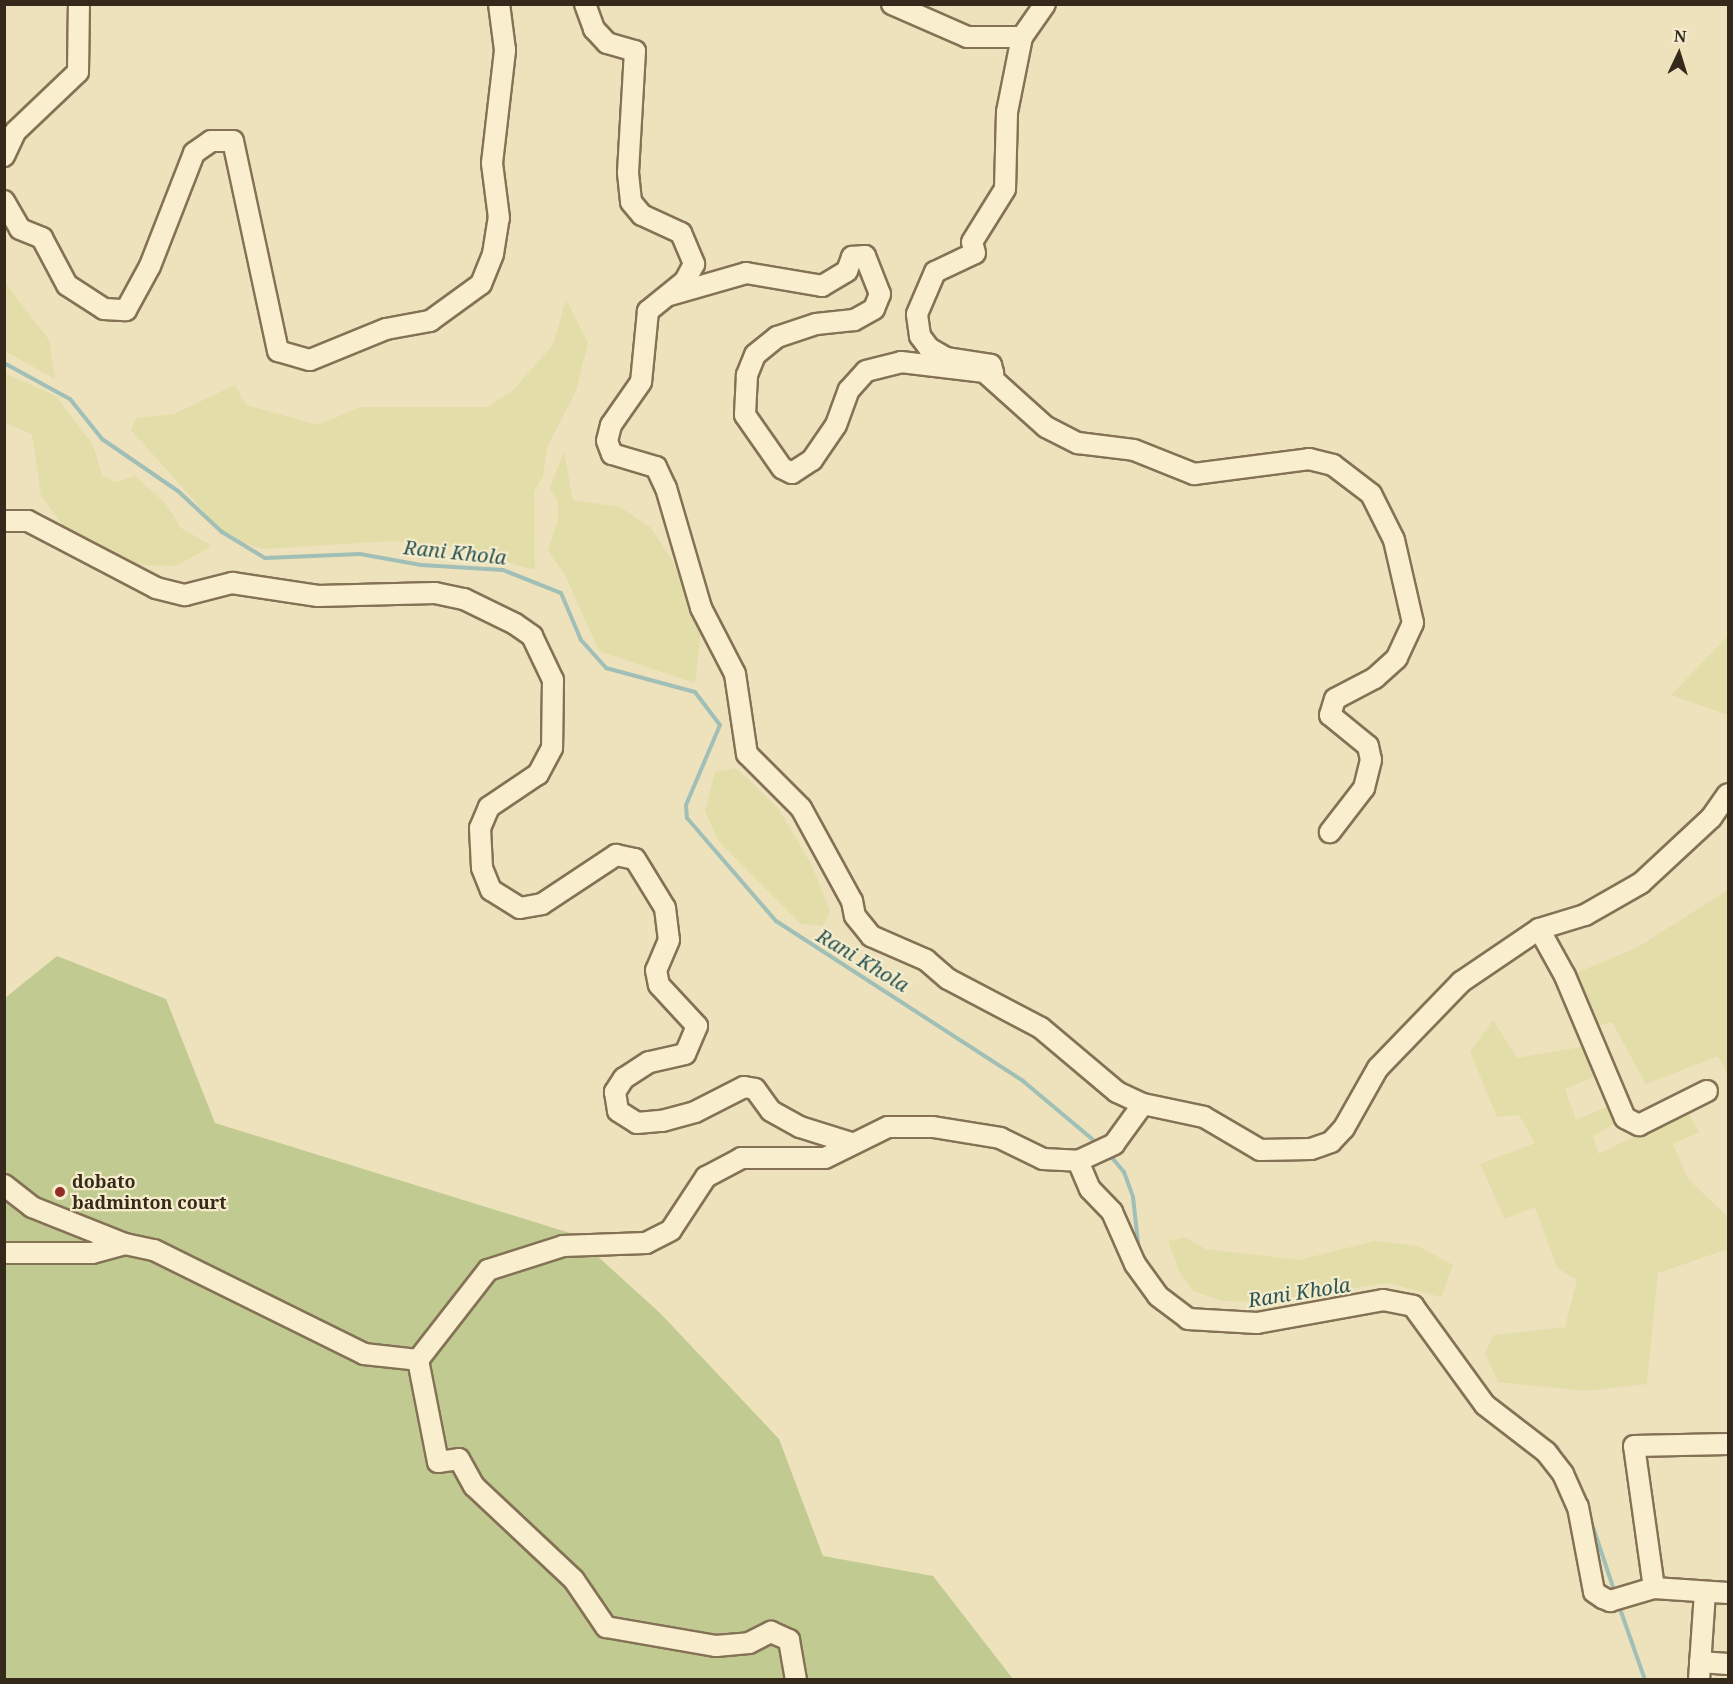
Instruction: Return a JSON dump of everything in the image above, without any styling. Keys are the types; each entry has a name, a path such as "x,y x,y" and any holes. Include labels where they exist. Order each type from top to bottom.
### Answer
{"street":[{"path":"4,156 15,132 78,72 79,4"},
{"path":"4,201 20,228 42,238 67,285 104,309 126,310 150,266 194,153 211,141 233,141 278,351 310,360 386,329 430,321 481,284 493,254 499,218 492,163 505,50 499,4"},
{"path":"585,4 594,29 607,43 635,51 628,172 632,202 642,215 681,233 694,264 670,295 648,311 641,382 611,425 607,441 612,454 656,467 666,488 701,608 735,674 747,754 801,808 852,901 855,916 871,936 926,960 948,979 1041,1028 1117,1092 1143,1104 1204,1117 1260,1150 1311,1149 1331,1142 1378,1068 1439,1003 1471,974 1539,929 1585,915 1641,883 1711,818 1728,794"},
{"path":"892,4 967,37 1022,37"},
{"path":"988,375 993,373 991,365 946,358 929,348 920,336 917,314 935,272 975,253 972,242 1005,189 1007,112 1022,37 1045,4"},
{"path":"670,295 746,273 822,286 847,271 852,257 865,256 880,294 874,309 854,320 777,337 755,355 747,375 745,415 782,468 792,473 812,460 836,425 849,390 866,371 901,362 988,375 1046,427 1078,442 1134,450 1194,474 1309,459 1333,465 1371,494 1394,540 1413,623 1397,658 1375,678 1335,699 1330,715 1368,746 1371,760 1364,788 1330,832"},
{"path":"4,521 28,521 156,588 185,595 232,583 318,596 435,593 464,599 515,624 532,636 554,680 552,748 538,774 489,807 480,828 482,868 491,890 520,909 542,904 616,855 635,859 665,908 669,940 656,970 659,985 697,1026 685,1054 649,1062 624,1078 615,1092 618,1111 636,1124 662,1121 695,1112 744,1087 755,1089 771,1111 800,1127 851,1143"},
{"path":"1539,929 1565,976 1624,1118 1639,1125 1707,1091"},
{"path":"796,1680 789,1640 771,1632 749,1643 716,1646 606,1628 574,1580 474,1486 459,1459 438,1462 418,1360 488,1270 563,1246 646,1243 671,1230 706,1177 721,1166 741,1158 825,1158 851,1143 888,1128 933,1127 1000,1138 1043,1159 1087,1159 1114,1144 1143,1104"},
{"path":"1087,1159 1090,1189 1112,1212 1135,1264 1158,1296 1188,1319 1257,1323 1383,1300 1413,1306 1485,1405 1546,1452 1563,1474 1578,1507 1594,1592 1610,1601 1654,1588 1728,1593"},
{"path":"4,1185 32,1208 125,1244 154,1250 364,1354 418,1360"},
{"path":"4,1253 92,1253 125,1244"},
{"path":"1654,1588 1634,1446 1728,1444"},
{"path":"1705,1592 1700,1671 1728,1664"}],"shaded area":[{"path":"4,281 49,340 55,379 5,351"},
{"path":"566,299 588,343 576,391 547,448 543,477 534,491 535,570 445,546 393,541 263,549 228,538 131,430 136,418 174,414 235,385 246,405 318,425 361,407 488,407 512,391 553,345"},
{"path":"4,373 56,396 93,445 102,476 116,482 135,476 166,504 181,528 212,546 176,566 135,565 72,537 41,496 32,434 5,423"},
{"path":"564,452 573,500 620,507 650,527 674,563 701,629 695,683 599,651 565,575 548,551 558,519 558,501 549,489"},
{"path":"1728,636 1728,715 1671,695"},
{"path":"736,768 778,808 812,866 830,911 823,926 801,924 719,842 705,811 715,772"},
{"path":"1728,890 1728,1075 1718,1056 1646,1084 1612,1022 1593,1027 1574,974 1638,947"},
{"path":"1493,1020 1517,1058 1587,1046 1598,1075 1565,1089 1576,1120 1611,1105 1620,1121 1593,1136 1599,1154 1687,1110 1699,1132 1673,1144 1688,1179 1728,1217 1728,1249 1658,1273 1647,1384 1587,1391 1498,1382 1485,1353 1494,1335 1565,1327 1577,1280 1557,1268 1535,1207 1505,1219 1480,1164 1535,1143 1519,1115 1497,1117 1470,1052"},
{"path":"1185,1237 1205,1249 1299,1260 1375,1241 1418,1246 1453,1265 1441,1297 1387,1283 1263,1302 1222,1301 1193,1291 1179,1271 1168,1241"}],"green space":[{"path":"57,956 166,999 215,1123 573,1234 660,1313 779,1439 823,1556 933,1576 1013,1679 5,1680 5,998"}],"waterway":[{"name":"Rani Khola","path":"4,363 70,399 102,439 178,491 222,532 265,558 360,554 421,565 503,570 561,593 581,640 606,668 695,692 720,725 686,805 687,818 776,921 1023,1081 1098,1144"},
{"name":"Rani Khola","path":"1108,1153 1124,1172 1133,1197 1139,1251"},
{"name":"Rani Khola","path":"1530,1428 1557,1447 1563,1459"},
{"name":"Rani Khola","path":"1588,1512 1615,1593"},
{"name":"Rani Khola","path":"1619,1606 1645,1680"}],"place":[{"name":"dobato badminton court","path":"60,1192"}]}
